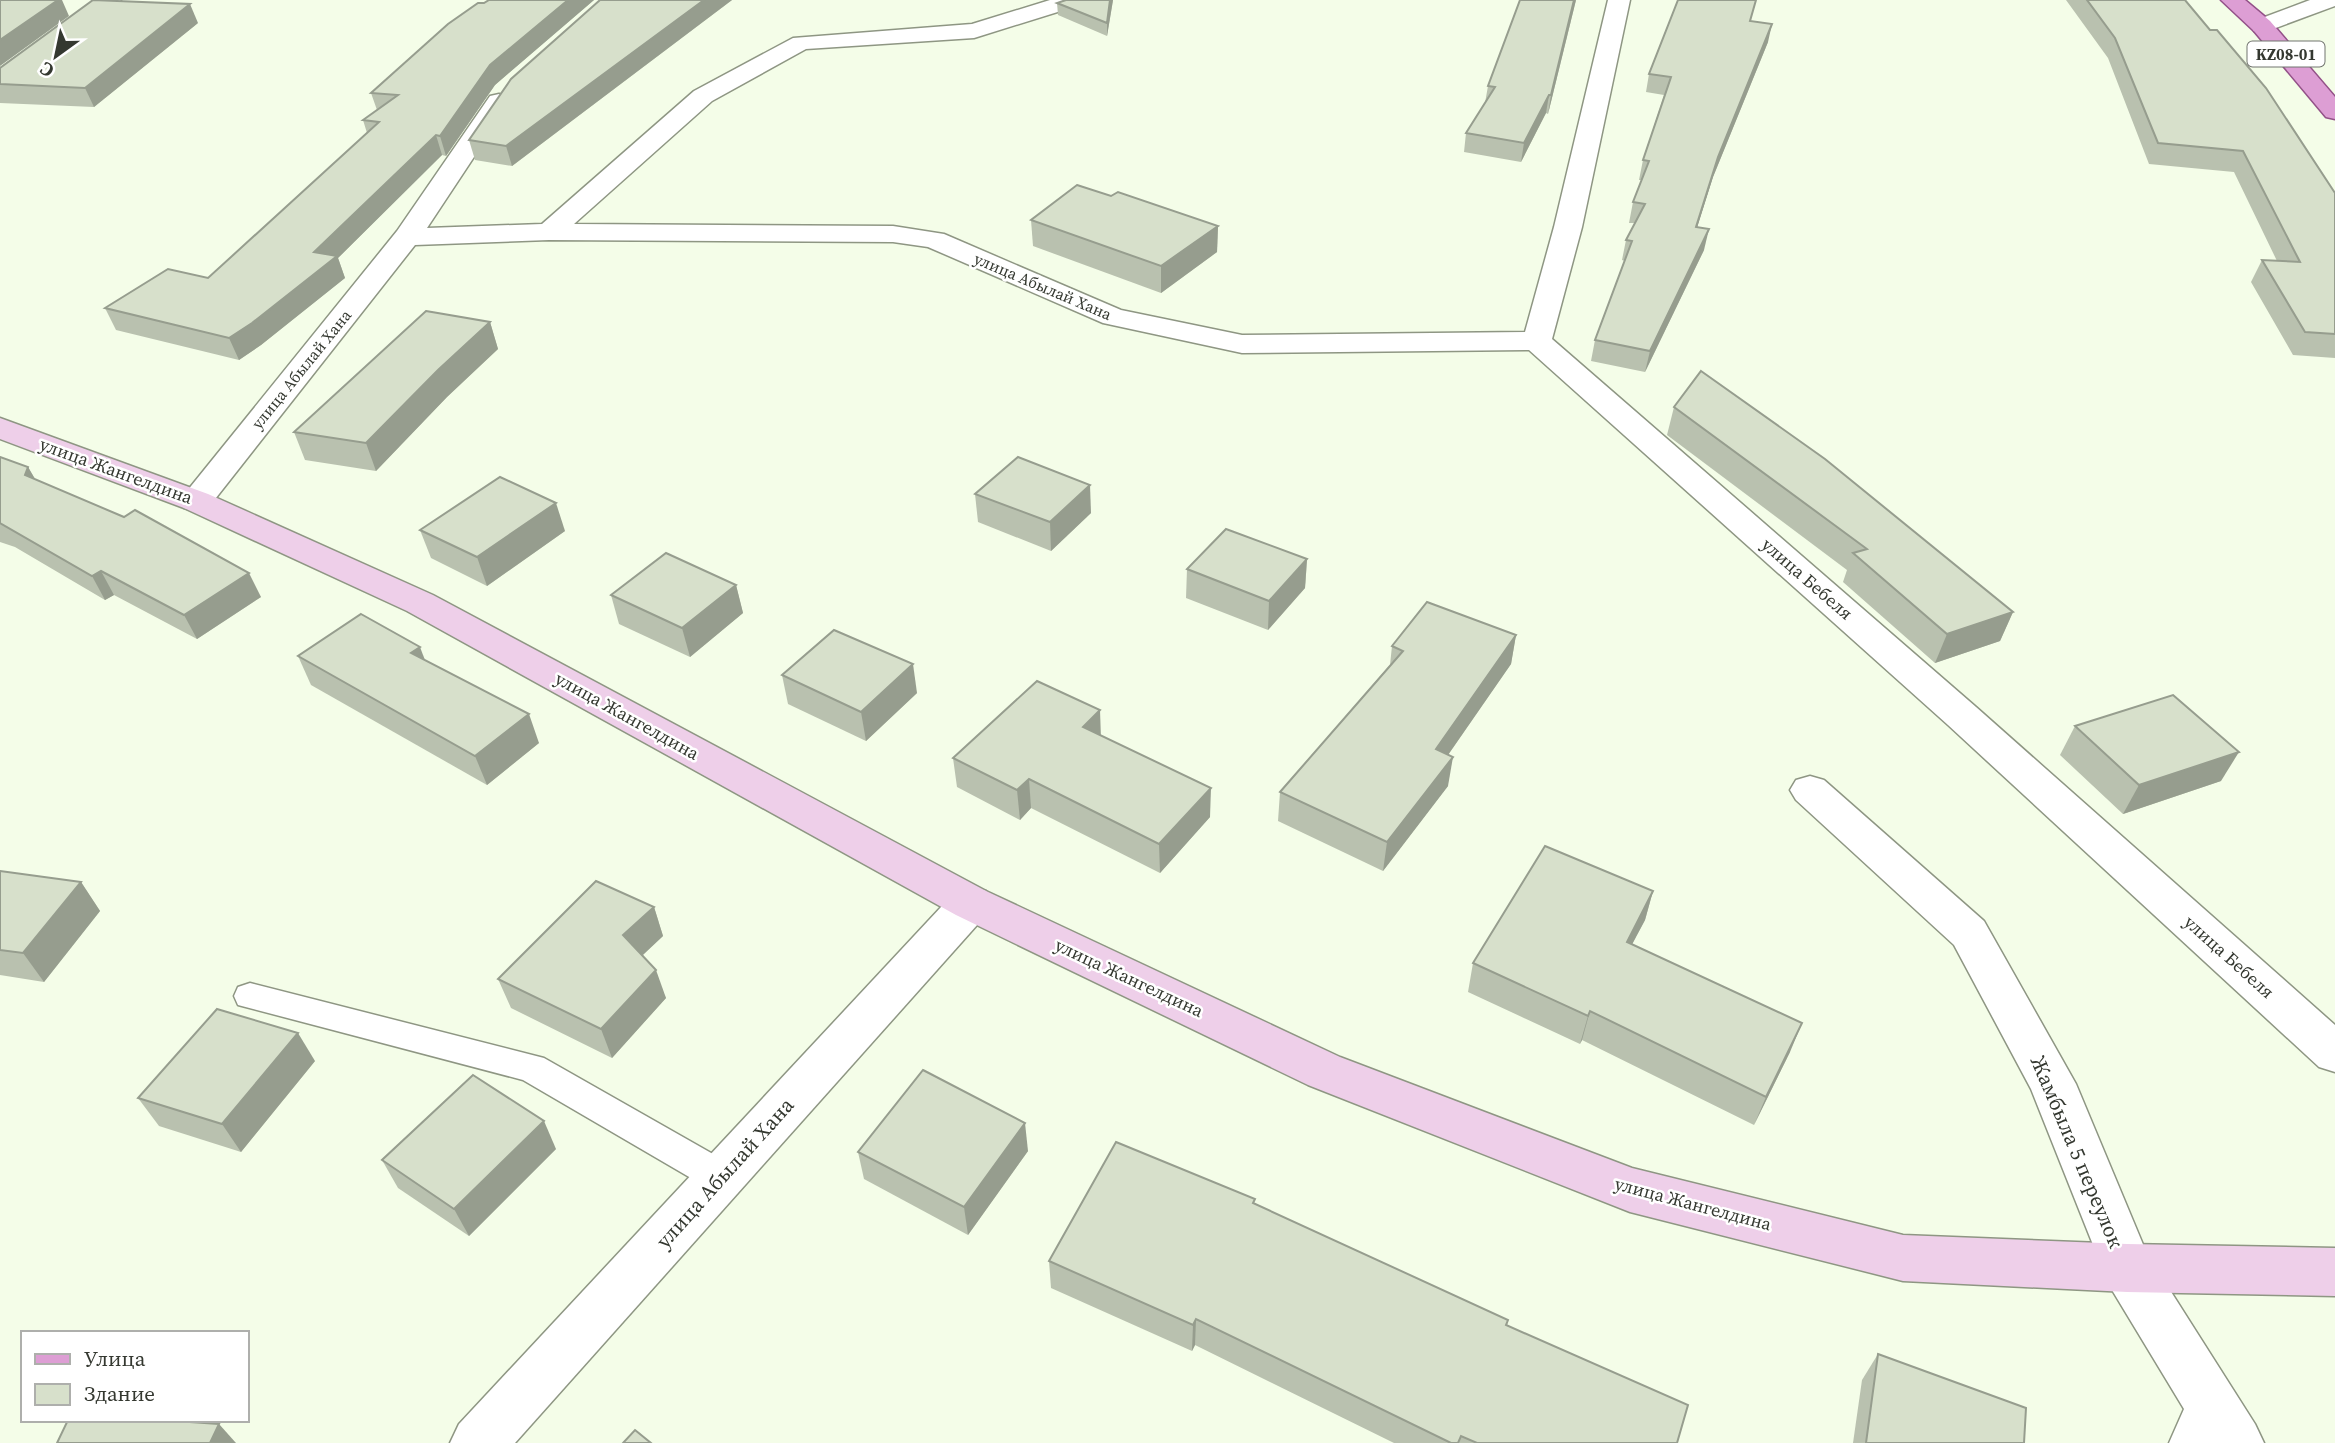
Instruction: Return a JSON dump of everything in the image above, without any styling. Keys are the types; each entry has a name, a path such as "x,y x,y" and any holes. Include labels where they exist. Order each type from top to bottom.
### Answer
{"main road":[{"name":"KZ08-01","path":"2232,0 2262,26 2335,113"}],"street":[{"path":"0,80 110,0"},
{"path":"549,232 704,96 801,43 974,31 1072,0"},
{"path":"1537,341 1568,227 1619,0"},
{"path":"2262,26 2330,0"},
{"name":"улица Абылай Хана","path":"196,501 407,237 505,92 514,84"},
{"name":"улица Абылай Хана","path":"407,237 549,232 893,234 934,240 1113,317 1242,344 1537,341"},
{"name":"улица Бебеля","path":"1537,341 1962,716 2335,1053"},
{"name":"улица Жангелдина","path":"0,428 196,501 421,603 971,903 1325,1072 1630,1190 1903,1258 2127,1268 2335,1272"},
{"name":"Жамбыла 5 переулок","path":"1810,790 1969,933 2053,1084 2127,1268 2216,1431"},
{"name":"улица Абылай Хана","path":"478,1443 971,903"}],"lane":[{"path":"250,996 532,1068 721,1178"}],"building":[{"path":"0,0 58,0 0,40"},
{"path":"93,0 190,4 85,88 0,84 0,68"},
{"path":"489,0 568,0 490,65 440,136 436,135 314,252 337,256 229,338 105,308 168,269 208,278 379,122 363,120 398,95 371,93 448,24 478,3"},
{"path":"600,0 704,0 506,146 469,140 511,79"},
{"path":"1066,0 1110,0 1107,23 1057,3"},
{"path":"1520,0 1574,0 1551,95 1524,143 1466,133 1495,87 1488,86"},
{"path":"1678,0 1756,0 1750,21 1772,24 1718,157 1696,227 1709,229 1650,351 1595,340 1632,241 1626,240 1645,204 1633,202 1649,161 1643,160 1671,77 1649,74"},
{"path":"2087,0 2185,0 2210,30 2217,30 2266,88 2335,193 2335,334 2305,332 2262,260 2300,262 2243,151 2158,143 2115,38"},
{"path":"1077,185 1111,196 1118,192 1218,226 1161,266 1031,220"},
{"path":"426,311 490,322 366,443 294,432"},
{"path":"1701,371 1825,459 2013,612 1947,634 1853,553 1867,549 1674,407"},
{"path":"0,457 28,467 25,475 124,517 135,510 249,573 184,615 101,571 92,576 0,523"},
{"path":"1018,457 1090,485 1050,522 975,494"},
{"path":"500,477 556,503 477,557 420,530"},
{"path":"1226,529 1307,559 1269,601 1187,569"},
{"path":"666,553 736,585 682,628 611,595"},
{"path":"1427,602 1516,635 1436,749 1453,757 1387,842 1280,792 1403,651 1392,646"},
{"path":"361,614 420,647 411,653 529,714 475,756 298,656"},
{"path":"834,630 913,664 861,712 782,675"},
{"path":"1037,681 1100,710 1083,727 1211,788 1159,844 1029,779 1017,790 953,758"},
{"path":"2173,695 2239,752 2139,785 2075,726"},
{"path":"1545,846 1653,891 1627,942 1802,1023 1766,1097 1590,1011 1588,1016 1473,963"},
{"path":"0,871 81,882 23,953 0,950"},
{"path":"596,881 654,907 623,935 656,970 601,1029 498,979"},
{"path":"217,1009 298,1033 222,1124 138,1098"},
{"path":"923,1070 1025,1123 964,1207 858,1152"},
{"path":"473,1075 544,1121 454,1209 382,1160"},
{"path":"1116,1142 1255,1199 1253,1203 1508,1320 1506,1325 1688,1405 1677,1443 1477,1443 1461,1436 1458,1443 1451,1443 1196,1319 1193,1325 1049,1261"},
{"path":"1878,1354 2026,1408 2024,1443 1866,1443"},
{"path":"67,1422 219,1424 210,1443 57,1443"},
{"path":"635,1430 651,1443 623,1443"}]}
